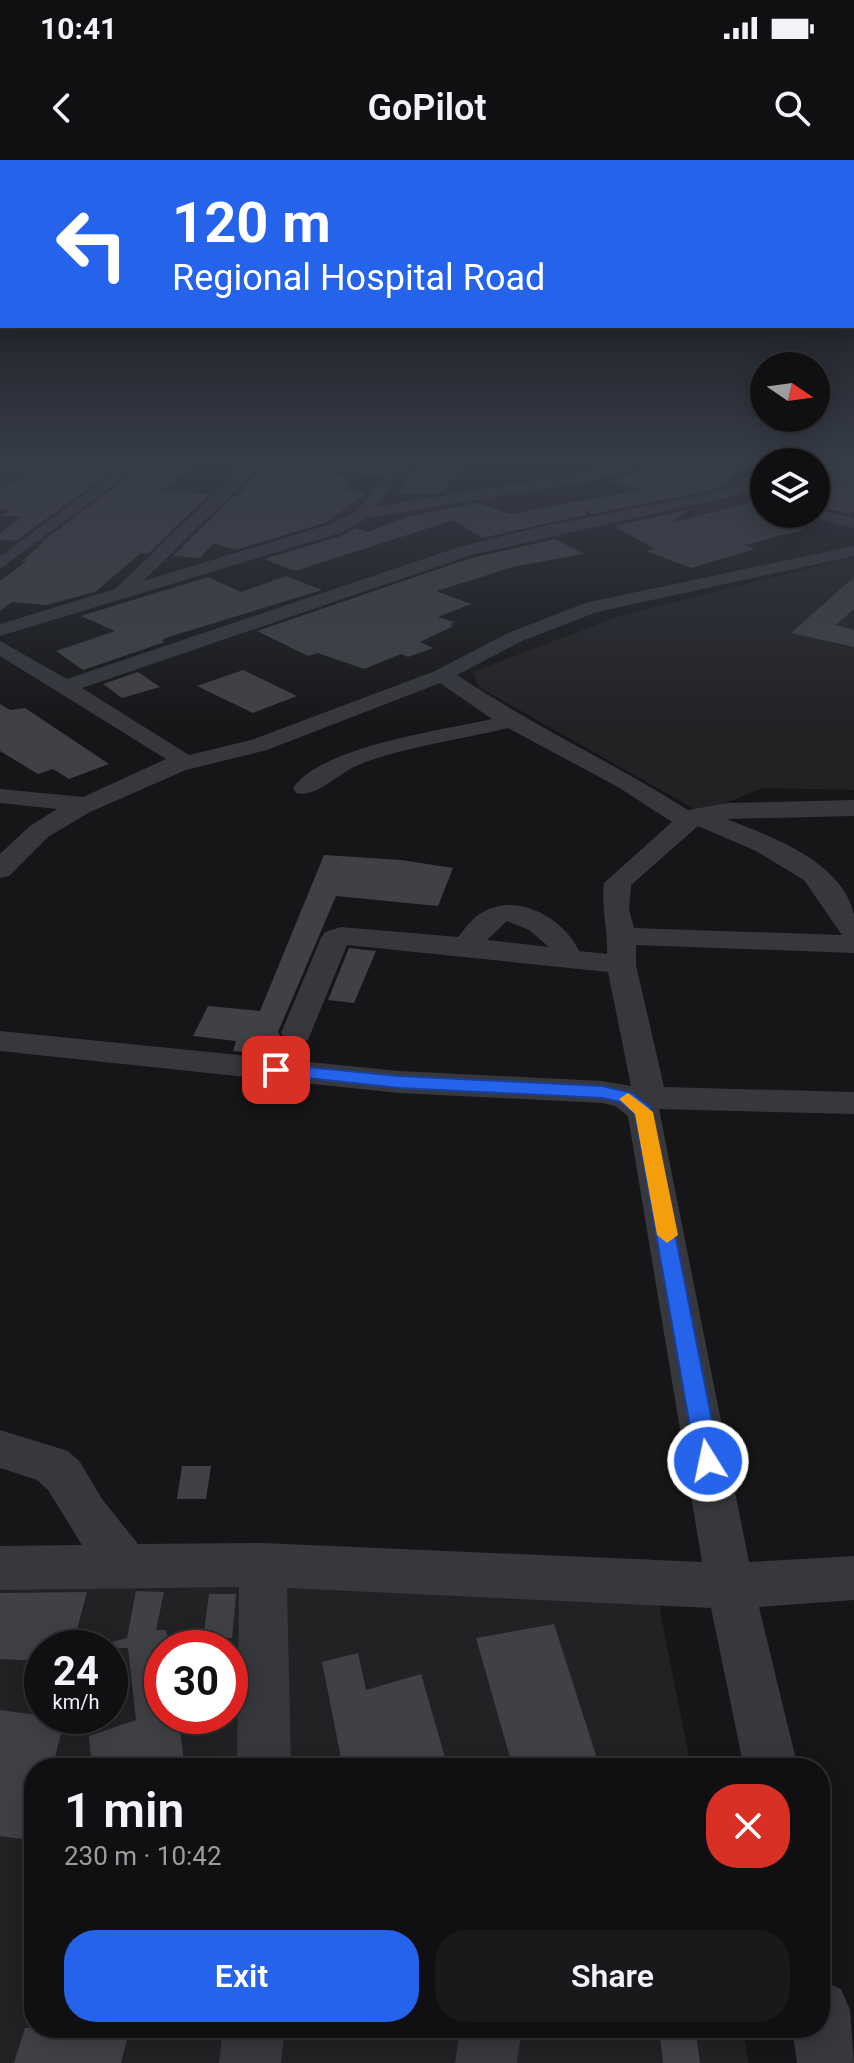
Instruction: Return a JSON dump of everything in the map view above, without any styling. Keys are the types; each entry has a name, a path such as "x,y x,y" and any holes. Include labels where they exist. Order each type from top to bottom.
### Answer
{"street":[{"path":"0,564 17,552"},
{"path":"121,592 163,552"},
{"path":"0,630 257,552"},
{"path":"64,687 464,552"},
{"path":"0,870 40,828 82,804 178,765 223,757 259,745 442,675 515,637 592,607 850,552"},
{"path":"0,647 162,744 178,756 178,765"},
{"path":"442,675 511,721 690,818 754,840 809,871 824,885 840,918 854,931"},
{"path":"305,788 331,768 355,758 511,721"},
{"path":"0,796 82,804"},
{"path":"769,1758 730,1586 644,1112 638,1097 615,910 618,883 690,818 728,811 854,808"},
{"path":"297,1033 335,938 371,936 566,956 622,951 854,944"},
{"path":"0,1041 399,1082 602,1092 638,1097 854,1103"},
{"path":"0,1449 52,1465 64,1476 86,1514 128,1568"},
{"path":"263,1565 264,1758"},
{"path":"0,1568 263,1565 730,1586 854,1578"},
{"path":"250,2063 253,2038"},
{"path":"486,2063 490,2038"},
{"path":"824,2038 828,2063"}],"shaded area":[{"path":"854,557 854,790 763,788 701,813 479,687 473,672 622,615"},
{"path":"0,1555 650,1559 689,1758 24,1758 24,2038 744,2038 749,2063 0,2063"}],"building":[{"path":"33,552 150,552 141,553 95,592 46,605 12,602 0,611 0,581 27,561 22,561"},
{"path":"177,552 206,552 200,558 173,556"},
{"path":"288,552 355,552 295,571 264,559"},
{"path":"499,552 584,554 513,567 436,591 471,604 438,617 454,622 450,625 454,626 420,642 433,648 408,657 401,654 364,669 318,653 308,656 257,631 468,559"},
{"path":"648,552 746,552 691,568"},
{"path":"286,576 322,590 165,638 162,641 165,642 83,670 56,651 115,631 81,616 208,577 241,592"},
{"path":"854,577 854,609 836,625 854,630 854,647 791,633"},
{"path":"243,670 297,696 253,713 197,686"},
{"path":"138,672 160,687 122,698 103,684"},
{"path":"0,704 10,710 25,708 109,764 69,779 53,769 38,774 0,751"},
{"path":"324,855 401,860 453,868 438,906 336,896 278,1032 283,1041 277,1056 233,1051 236,1041 193,1036 208,1006 260,1011"},
{"path":"349,948 376,951 354,1003 328,1000"},
{"path":"182,1466 211,1466 206,1499 177,1499"},
{"path":"136,1591 164,1592 156,1630 144,1630 144,1734 180,1734 184,1758 91,1758 89,1736 128,1734 128,1723 136,1720 128,1633"},
{"path":"87,1592 77,1630 24,1630 24,1660 0,1659 0,1593"},
{"path":"209,1594 236,1594 233,1630 204,1630"},
{"path":"554,1624 597,1758 510,1758 476,1638"},
{"path":"358,1653 366,1690 421,1674 445,1758 341,1758 322,1662"},
{"path":"0,1710 24,1713 24,1734 61,1734 55,1758 24,1758 24,1839 0,1836"},
{"path":"24,2031 24,2038 127,2038 121,2063 14,2063"},
{"path":"660,2038 696,2038 700,2063 663,2063"}],"slow traffic":[{"path":"628,1099 644,1112 667,1235"}],"route":[{"path":"276,1070 399,1082 602,1092 626,1097 644,1112 708,1461"}]}
